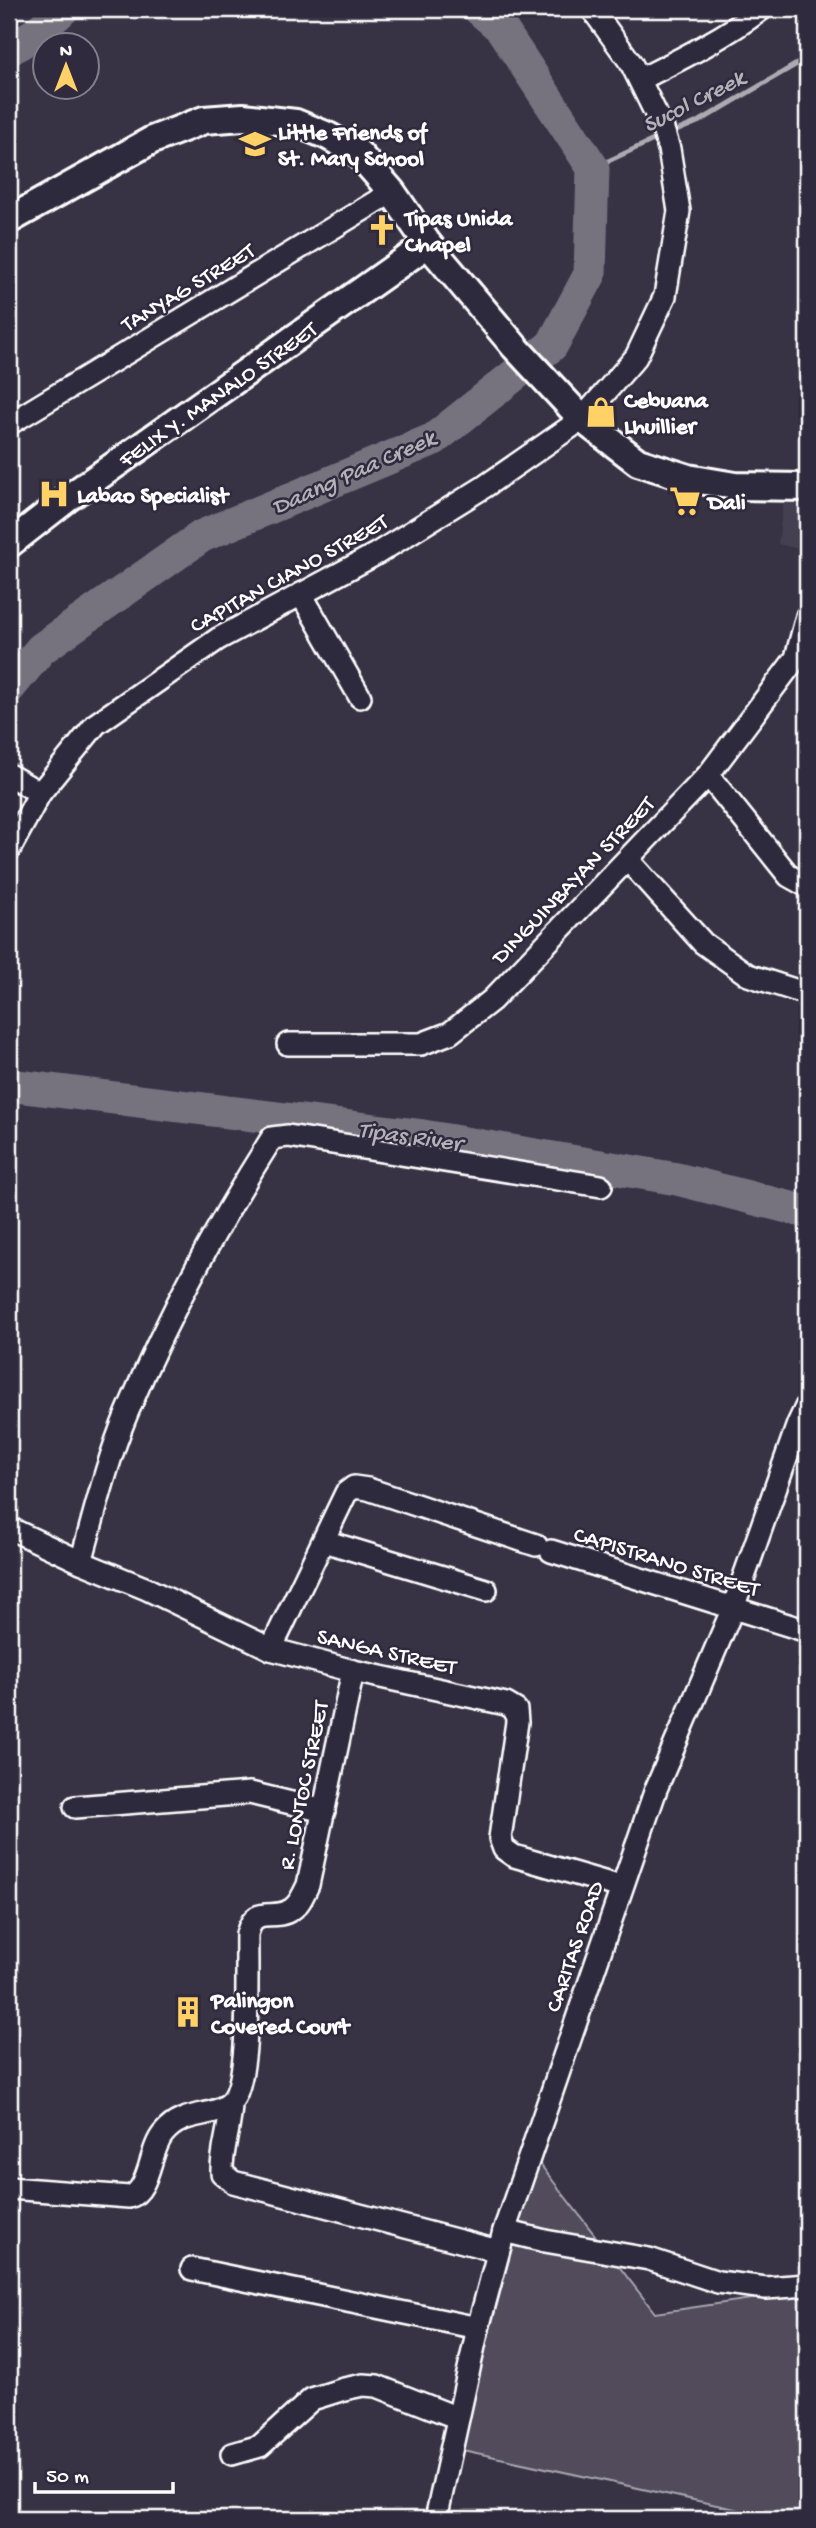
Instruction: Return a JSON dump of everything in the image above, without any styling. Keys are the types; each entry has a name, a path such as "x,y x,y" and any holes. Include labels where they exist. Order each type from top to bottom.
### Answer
{"main road":[{"path":"9,220 152,140 204,120 243,117 296,123 328,136 358,153 392,192 428,244 515,347 582,419 638,462 688,478 734,486 807,487"},
{"name":"FELIX Y. MANALO STREET","path":"9,544 68,498 428,244"}],"street":[{"name":"CAPITAN CIANO STREET","path":"9,850 40,793 96,724 218,639 376,554 484,487 582,419 636,357 665,296 679,211 669,149 662,125 641,79 592,9"},
{"path":"641,79 706,46 762,9"},
{"name":"TANYAG STREET","path":"9,424 392,192"},
{"path":"301,594 360,697"},
{"name":"DINGUINBAYAN STREET","path":"288,1044 421,1044 450,1034 492,1000 708,775 796,658 807,616"},
{"path":"9,775 40,793"},
{"path":"708,775 789,876 807,886"},
{"path":"628,860 704,943 748,975 807,993"},
{"path":"81,1562 107,1469 127,1413 184,1291 272,1138 288,1136 601,1186"},
{"name":"CARITAS ROAD","path":"436,2519 478,2329 501,2241 664,1768 733,1608 797,1424 807,1405"},
{"name":"CAPISTRANO STREET","path":"271,1649 346,1493 354,1487 368,1489 807,1631"},
{"name":"SANGA STREET","path":"9,1528 147,1589 271,1649 353,1671 506,1704 516,1710 517,1722 500,1838 504,1849 514,1856 621,1887"},
{"path":"324,1541 486,1590"},
{"name":"R. LONTOC STREET","path":"231,2103 239,2087 245,2058 247,1934 251,1921 258,1915 291,1910 299,1902 308,1885 353,1671"},
{"path":"75,1807 250,1793 324,1811"},
{"path":"9,2188 129,2197 136,2195 142,2186 154,2149 167,2129 185,2117 217,2110 231,2103 231,2122 221,2164 222,2173 233,2182 501,2241 545,2241 649,2259 718,2282 766,2288 807,2286"},
{"path":"192,2269 478,2329"},
{"path":"232,2454 260,2446 312,2399 363,2385 377,2386 458,2418"}],"shaded area":[{"path":"784,499 807,500 807,551 778,544"},
{"path":"536,2159 655,2313 807,2291 807,2519 781,2519 458,2449"}],"waterway":[{"name":"Daang Paa Creek","path":"9,50 38,32 63,9"},
{"name":"Daang Paa Creek","path":"9,688 41,649 202,536 434,439 552,345 590,274 593,168 501,28 479,9"},
{"name":"Sucol Creek","path":"669,134 700,121 807,58"},
{"name":"Sucol Creek","path":"593,168 660,137"},
{"name":"Tipas River","path":"9,1085 423,1136 677,1179 807,1212"}],"place":[{"name":"Little Friends of St. Mary School","path":"255,144"},
{"name":"Tipas Unida Chapel","path":"382,230"},
{"name":"Cebuana Lhuillier","path":"601,412"},
{"name":"Labao Specialist","path":"54,494"},
{"name":"Dali","path":"685,501"},
{"name":"Palingon Covered Court","path":"188,2012"}]}
